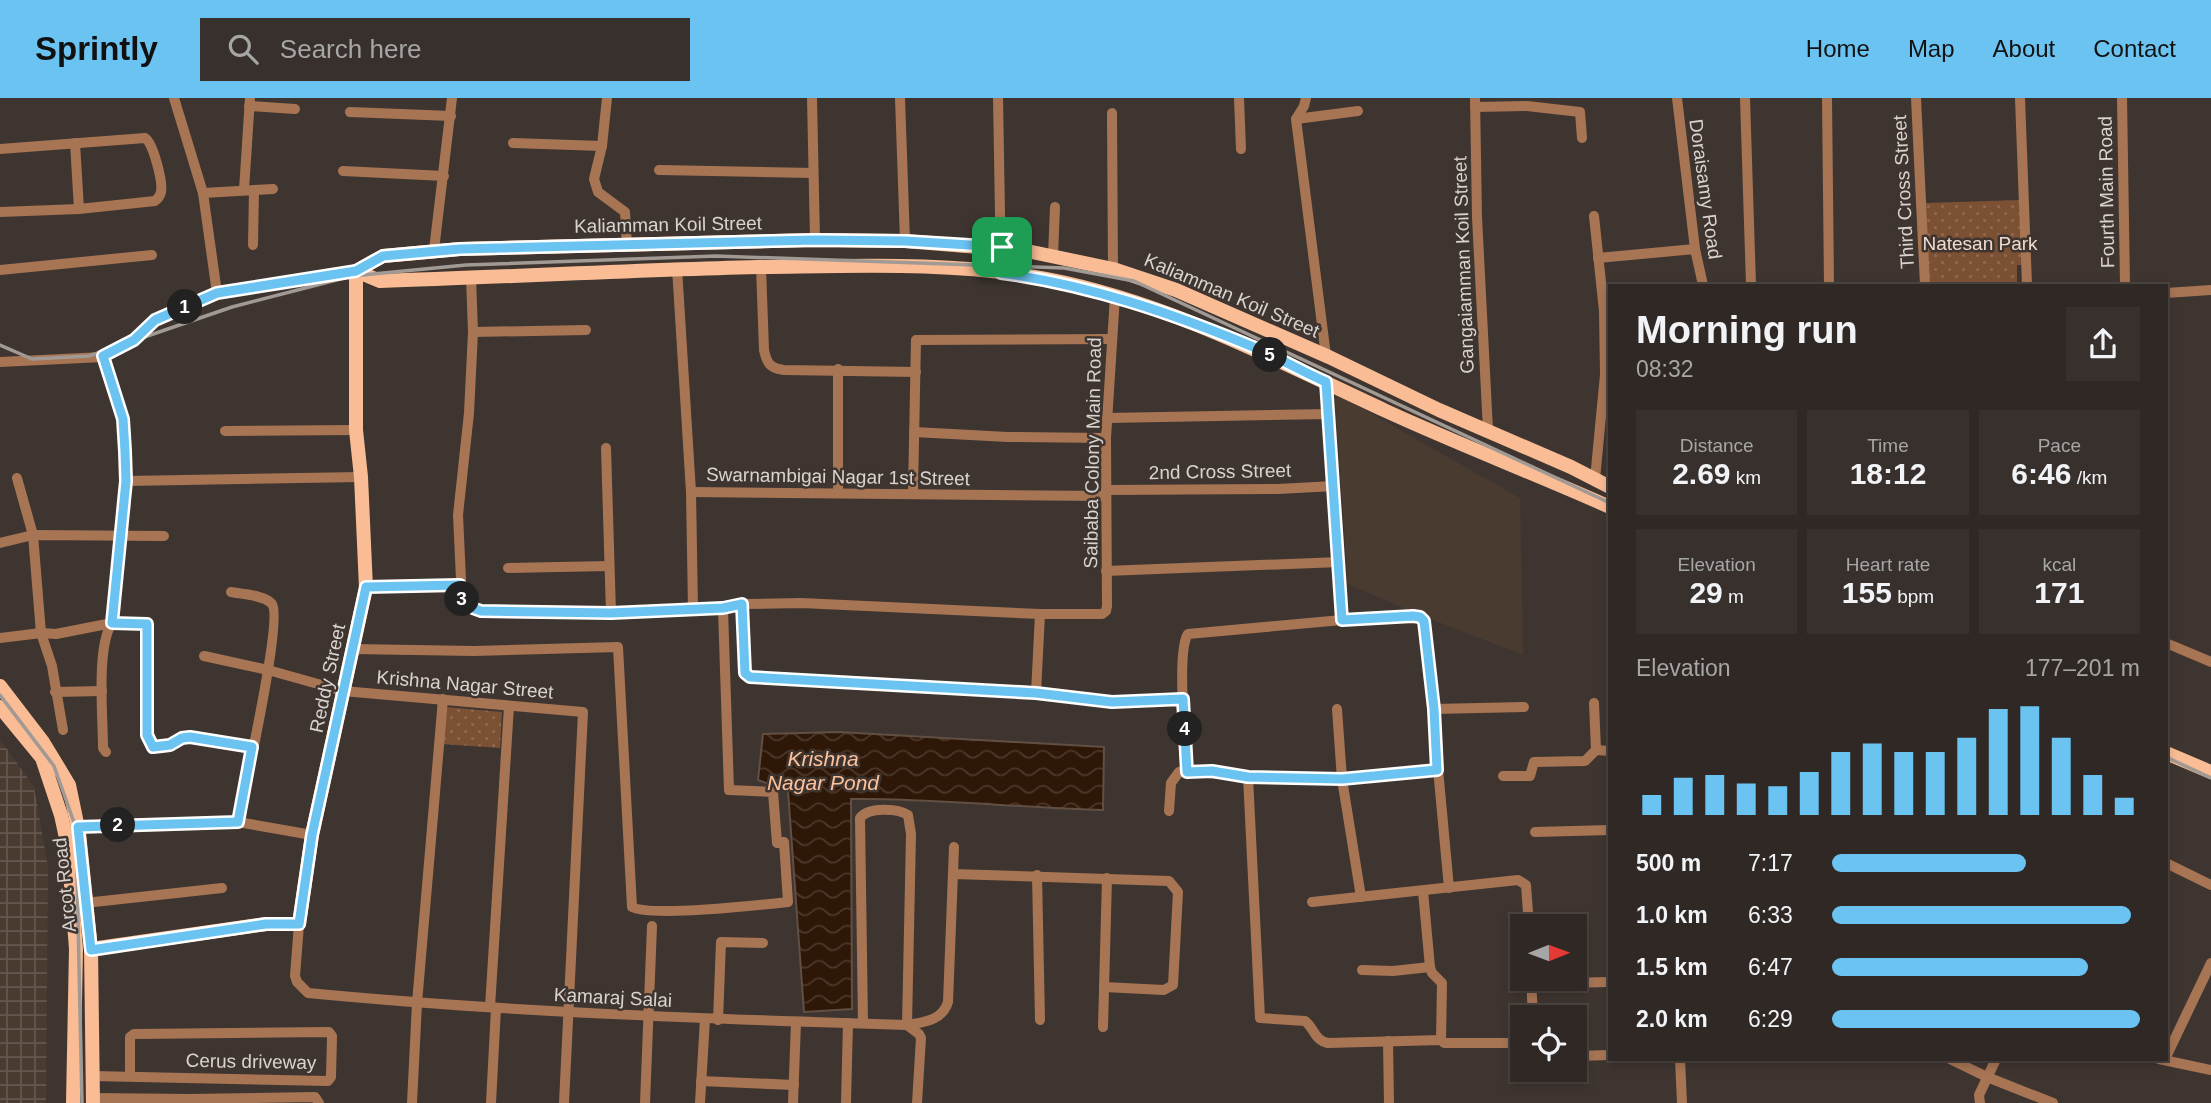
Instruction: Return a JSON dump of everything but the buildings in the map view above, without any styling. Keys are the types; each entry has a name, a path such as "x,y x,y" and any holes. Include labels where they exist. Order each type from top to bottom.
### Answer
{"main road":[{"name":"Kaliamman Koil Street","path":"356,271 383,256 434,250 815,240 905,241 1002,247 1113,269 1176,290 1608,486"},
{"name":"Kaliamman Koil Street","path":"356,271 380,281 816,265 904,267 1001,273 1046,279 1115,296 1260,350 1460,444 1608,506"},
{"name":"Reddy Street","path":"299,924 312,835 366,587 356,430 356,271"},
{"name":"Arcot Road","path":"0,686 43,742 69,785 78,827 91,950 93,1100"},
{"name":"Arcot Road","path":"0,707 42,758 68,847 76,949 73,1103"},
{"path":"2168,754 2211,772"},
{"path":"2168,764 2211,782"},
{"path":"91,950 266,924 299,924"}],"street":[{"path":"174,98 203,193 217,293"},
{"path":"434,250 453,98"},
{"path":"607,98 602,146 594,179 598,192 625,212 627,245"},
{"path":"812,98 815,240"},
{"path":"900,98 905,241"},
{"path":"998,98 1001,273"},
{"path":"1239,98 1241,149"},
{"path":"1306,98 1296,119 1326,356"},
{"name":"Doraisamy Road","path":"1677,98 1695,249 1703,284"},
{"path":"1745,98 1751,284"},
{"path":"1827,98 1829,284"},
{"name":"Third Cross Street","path":"1916,98 1925,284"},
{"path":"2020,98 2027,284"},
{"name":"Fourth Main Road","path":"2122,98 2125,284"},
{"path":"253,245 249,190 250,102 295,109"},
{"path":"1475,102 1527,102 1580,112 1582,138"},
{"name":"Gangaiamman Koil Street","path":"1475,102 1476,217 1488,430"},
{"path":"350,111 451,116"},
{"path":"1296,119 1358,111"},
{"path":"1112,113 1113,269"},
{"path":"0,149 141,137 149,139 162,185 160,196 155,201 79,209 0,212"},
{"path":"75,143 79,209"},
{"path":"513,143 602,146"},
{"path":"659,170 813,173"},
{"path":"343,171 444,176"},
{"path":"203,193 273,189"},
{"path":"1053,256 1055,208"},
{"path":"1594,216 1604,311 1605,375 1595,479"},
{"path":"1598,258 1695,249"},
{"path":"0,270 152,255"},
{"path":"761,267 764,350 771,367 784,370 916,372"},
{"path":"677,268 691,492 692,609"},
{"name":"Kaliamman Koil Street","path":"0,362 103,356 134,340 155,320 217,293 356,271"},
{"path":"471,278 473,332 469,413 458,515 462,569 460,585 462,601 468,608 481,611 611,613 723,608 742,604 801,603 1040,614 1036,693"},
{"path":"2168,293 2211,290"},
{"name":"Saibaba Colony Main Road","path":"1040,614 1096,615 1106,611 1105,438 1115,296"},
{"path":"473,332 586,330"},
{"path":"913,492 915,343 922,338 1112,339"},
{"path":"103,356 123,419 126,481 112,623 104,641 103,748 106,752"},
{"path":"838,369 838,492"},
{"path":"1326,382 1342,620"},
{"path":"1107,418 1328,414"},
{"path":"225,431 356,430"},
{"path":"914,432 1105,438"},
{"path":"606,447 611,613"},
{"path":"126,481 361,477"},
{"path":"17,478 33,535 41,633 52,666 63,730"},
{"name":"2nd Cross Street","path":"985,495 1334,486"},
{"name":"Swarnambigai Nagar 1st Street","path":"691,492 913,492 985,495"},
{"path":"0,543 33,535 164,536"},
{"path":"1106,571 1340,562"},
{"path":"508,568 609,566"},
{"path":"366,587 460,585"},
{"path":"230,592 267,600 273,605 275,622 238,822"},
{"path":"742,604 745,673 748,677 1036,693 1112,702 1183,699"},
{"path":"353,649 486,651 618,647 632,906 635,909 654,910 788,902 785,842 777,843 773,792 729,790 723,608"},
{"path":"1187,772 1183,699 1184,644 1188,635 1342,620 1420,617 1425,628 1434,709 1437,770 1449,888"},
{"path":"0,638 56,634 112,623 147,624 147,735 153,747 170,745 190,737 252,747"},
{"path":"2168,644 2211,662"},
{"name":"Krishna Nagar Street","path":"204,656 343,691 583,712 568,1012"},
{"path":"55,692 103,691"},
{"path":"412,1103 417,1003 443,699"},
{"path":"1503,776 1530,776 1532,764 1537,761 1586,761 1596,750 1594,703"},
{"path":"491,1103 493,1008 509,706"},
{"path":"1434,709 1524,707"},
{"path":"1337,709 1342,779 1361,897"},
{"path":"1596,750 1608,751"},
{"path":"1169,811 1173,778 1179,772 1212,771 1248,777 1342,779 1437,770"},
{"path":"1248,777 1260,1018 1305,1021 1310,1025 1315,1037 1328,1043 1441,1040 1444,1043 1510,1043"},
{"path":"52,789 69,785"},
{"path":"862,1019 860,818 868,811 902,811 908,815 911,834 907,1020 921,1038 917,1103"},
{"path":"78,827 238,822 312,835"},
{"path":"1535,832 1608,830"},
{"path":"954,847 953,874 1169,881 1177,888 1173,985 1164,990 1104,987"},
{"path":"2168,866 2211,884"},
{"name":"Kamaraj Salai","path":"299,924 295,976 302,989 309,993 417,1003 718,1020 848,1023 862,1019 930,1021 940,1016 947,1008 953,874"},
{"path":"1037,875 1040,1020"},
{"path":"1103,1027 1107,878"},
{"path":"1312,902 1518,880 1526,885 1528,914"},
{"path":"85,903 222,888"},
{"path":"1423,891 1430,967 1434,976 1442,983 1441,1040"},
{"path":"645,1103 652,926"},
{"path":"718,1020 721,942 763,943"},
{"path":"2168,1051 2211,963"},
{"path":"1362,970 1393,971 1430,967"},
{"path":"1587,982 1608,982"},
{"path":"564,1103 568,1012"},
{"path":"700,1103 705,1019"},
{"path":"793,1103 796,1021"},
{"path":"846,1103 848,1023"},
{"name":"Cerus driveway","path":"92,1076 328,1081 331,1077 332,1036 329,1032 131,1035 130,1076"},
{"path":"1388,1041 1389,1103"},
{"path":"1587,1056 1608,1055"},
{"path":"2168,1060 2211,1070"},
{"path":"1680,1061 1682,1103"},
{"path":"1954,1061 2053,1103"},
{"path":"1980,1103 1979,1095 1995,1061"},
{"path":"701,1081 794,1085"},
{"path":"93,1100 238,1101 315,1097 319,1103"}],"shaded area":[{"path":"1335,393 1520,498 1523,655 1348,584"},
{"path":"0,739 34,787 48,867 46,1103 0,1103"}],"green space":[{"name":"Natesan Park","path":"2020,200 2023,265 2017,265 2017,284 1929,284 1926,203"},
{"path":"445,707 502,712 500,748 442,744"}],"water":[{"name":"Krishna Nagar Pond","path":"839,732 1104,747 1103,810 851,799 852,1009 804,1012 788,791 758,780 763,734"}],"railway":[{"path":"0,345 32,359 89,356 232,307 352,276 466,265 716,256 1064,268 1134,281 1608,502"},
{"path":"0,695 54,766 76,828 82,1103"},
{"path":"2168,758 2211,778"}],"route":[{"path":"815,240 905,241 1002,247 1001,273 1046,279 1115,296 1260,350 1326,382 1342,620 1413,616 1424,621 1434,709 1437,770 1342,779 1248,777 1212,771 1187,772 1183,699 1112,702 1036,693 748,677 745,673 742,604 723,608 611,613 481,611 468,608 462,601 460,585 366,587 312,835 299,924 266,924 91,950 78,827 238,822 252,747 190,737 170,745 153,747 147,735 147,624 112,623 126,481 125,451 123,419 103,356 134,340 155,320 217,293 356,271 383,256 460,249 815,240"}]}
